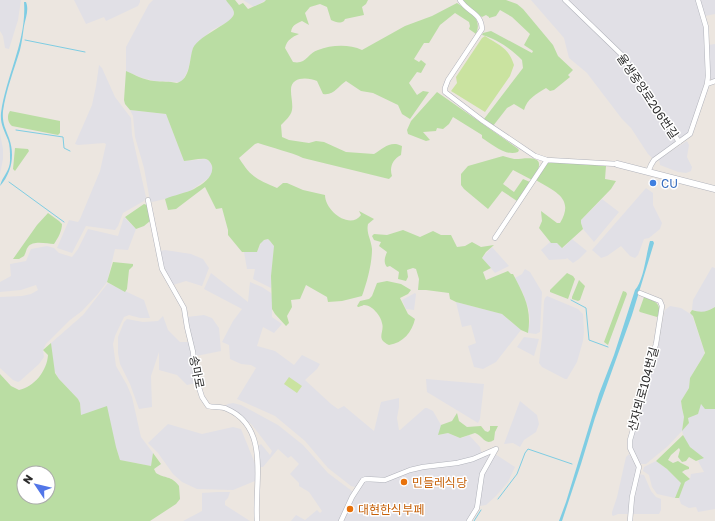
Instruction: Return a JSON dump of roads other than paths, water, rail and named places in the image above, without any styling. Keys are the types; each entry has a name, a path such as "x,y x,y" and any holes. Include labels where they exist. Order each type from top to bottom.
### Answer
{"street":[{"path":"460,0 463,5 479,16 482,23 482,29 444,88 445,92 490,126 536,156 547,160 617,164 715,189"},
{"name":"율생중앙로206번길","path":"565,0 623,56 679,142"},
{"path":"648,172 650,165 654,160 688,136 692,130 707,84 706,27 698,0"},
{"path":"707,84 715,81"},
{"path":"495,238 547,160"},
{"name":"송마로","path":"148,200 162,269 184,308 193,352 195,374 202,397 208,406 224,408 240,417 249,428 255,441 257,465 257,521"},
{"name":"산자뫼로104번길","path":"630,521 632,497 639,467 630,448 630,440 640,406 645,380 656,344 662,306 660,302 640,293"},
{"path":"341,521 352,497 363,480 386,480 410,470 473,459 496,449 482,474 477,508 469,521"}],"water":[{"path":"24,2 26,2 27,5 27,11 20,50 8,88 3,111 4,125 11,144 12,157 10,169 0,186 10,163 9,144 2,124 1,113 22,30"},
{"path":"650,241 653,241 654,243 632,315 595,418 562,521 559,521 599,394 614,355 635,290 641,280"}],"waterway":[{"path":"25,40 85,52"},
{"path":"16,130 63,137 64,148 70,151"},
{"path":"9,182 64,222"},
{"path":"571,300 586,308 589,340 608,347"},
{"path":"498,499 517,474 528,449 572,464"},
{"path":"474,521 481,510"}],"place":[{"name":"CU","path":"653,183"},
{"name":"민들레식당","path":"404,482"},
{"name":"대현한식부페","path":"350,509"}]}
